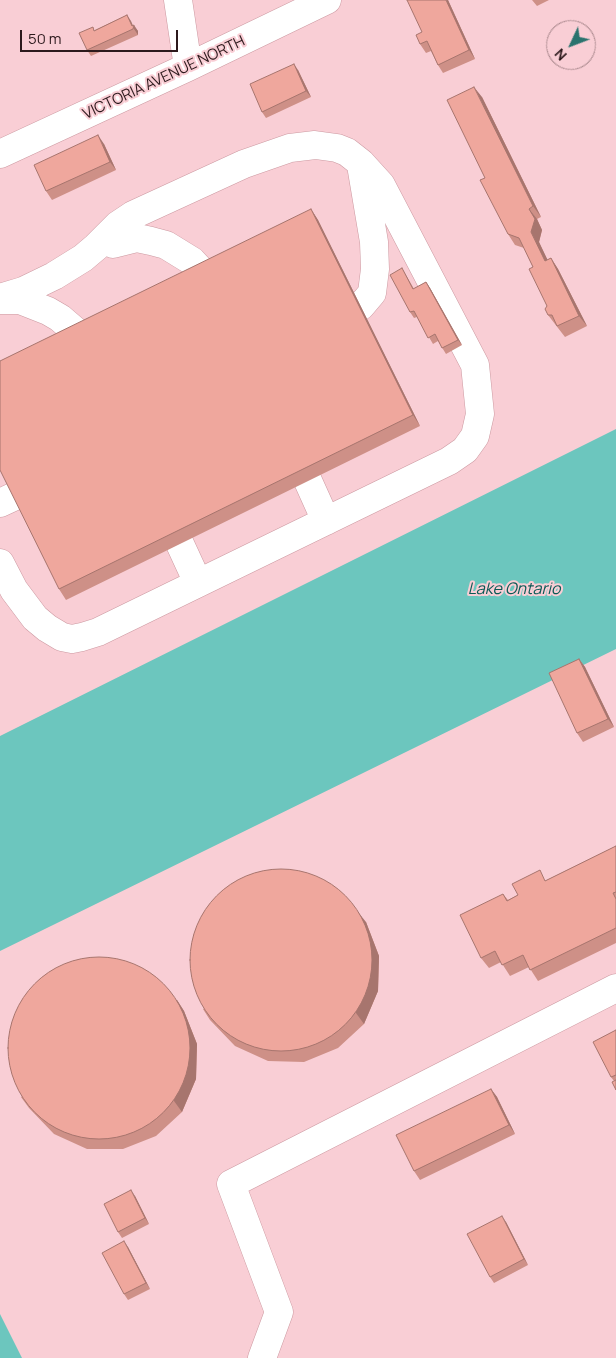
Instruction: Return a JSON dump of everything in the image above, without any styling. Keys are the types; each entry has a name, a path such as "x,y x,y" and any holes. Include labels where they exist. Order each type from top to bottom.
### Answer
{"street":[{"path":"178,0 188,67"},
{"name":"VICTORIA AVENUE NORTH","path":"0,154 327,0"},
{"path":"0,299 23,291 54,276 155,221 272,166 312,149 329,146"},
{"path":"0,563 14,590 35,618 47,628 62,637 72,639 98,632 448,461 465,450 475,436 480,414 475,364 381,186 361,163 347,152 329,146 290,148 244,164 133,215 118,225 89,253 54,276"},
{"path":"361,163 374,242 375,269 372,293 361,306"},
{"path":"113,244 137,238 166,245 192,261 205,275"},
{"path":"0,299 20,300 48,311 60,318 81,336"},
{"path":"308,481 326,521"},
{"path":"180,544 198,583"},
{"path":"262,1358 279,1312 231,1184 616,988"}],"water":[{"name":"Lake Ontario","path":"616,429 616,649 0,951 0,736"},
{"path":"0,1314 22,1358 0,1358"}],"building":[{"path":"407,0 446,0 469,50 438,65 427,41 420,44 416,35 422,32"},
{"path":"127,15 132,26 134,25 133,29 87,50 79,33 93,27 94,31"},
{"path":"294,64 306,91 262,112 250,84"},
{"path":"474,87 533,206 529,209 535,219 531,232 545,261 551,258 579,316 557,326 552,315 548,315 545,309 547,306 529,269 533,267 519,238 508,234 480,180 485,178 447,100"},
{"path":"98,135 110,162 46,191 34,165"},
{"path":"311,209 413,415 59,589 0,470 0,361"},
{"path":"402,268 413,289 426,282 458,340 442,348 435,334 428,338 414,311 410,312 390,275"},
{"path":"579,659 608,719 577,733 549,673"},
{"path":"616,846 616,892 613,893 616,899 616,928 530,970 523,955 502,965 495,951 481,958 460,915 503,894 507,901 518,895 512,884 540,870 545,881"},
{"path":"281,869 299,871 316,876 339,890 351,902 365,925 370,942 372,960 370,978 365,995 351,1018 339,1030 316,1044 299,1049 281,1051 263,1049 246,1044 223,1030 211,1018 197,995 192,978 190,960 192,942 197,925 211,902 223,890 246,876 263,871"},
{"path":"99,957 117,959 134,964 157,978 169,990 183,1013 188,1030 190,1048 188,1066 183,1083 169,1106 157,1118 134,1132 117,1137 99,1139 81,1137 64,1132 41,1118 29,1106 15,1083 10,1066 8,1048 10,1030 15,1013 29,990 41,978 64,964 81,959"},
{"path":"616,1030 616,1075 611,1077 593,1042"},
{"path":"616,1080 616,1090 612,1082"},
{"path":"491,1089 509,1125 414,1171 396,1135"},
{"path":"131,1190 145,1218 118,1232 104,1204"},
{"path":"502,1216 524,1259 490,1277 467,1234"},
{"path":"124,1241 146,1283 124,1294 102,1253"}]}
